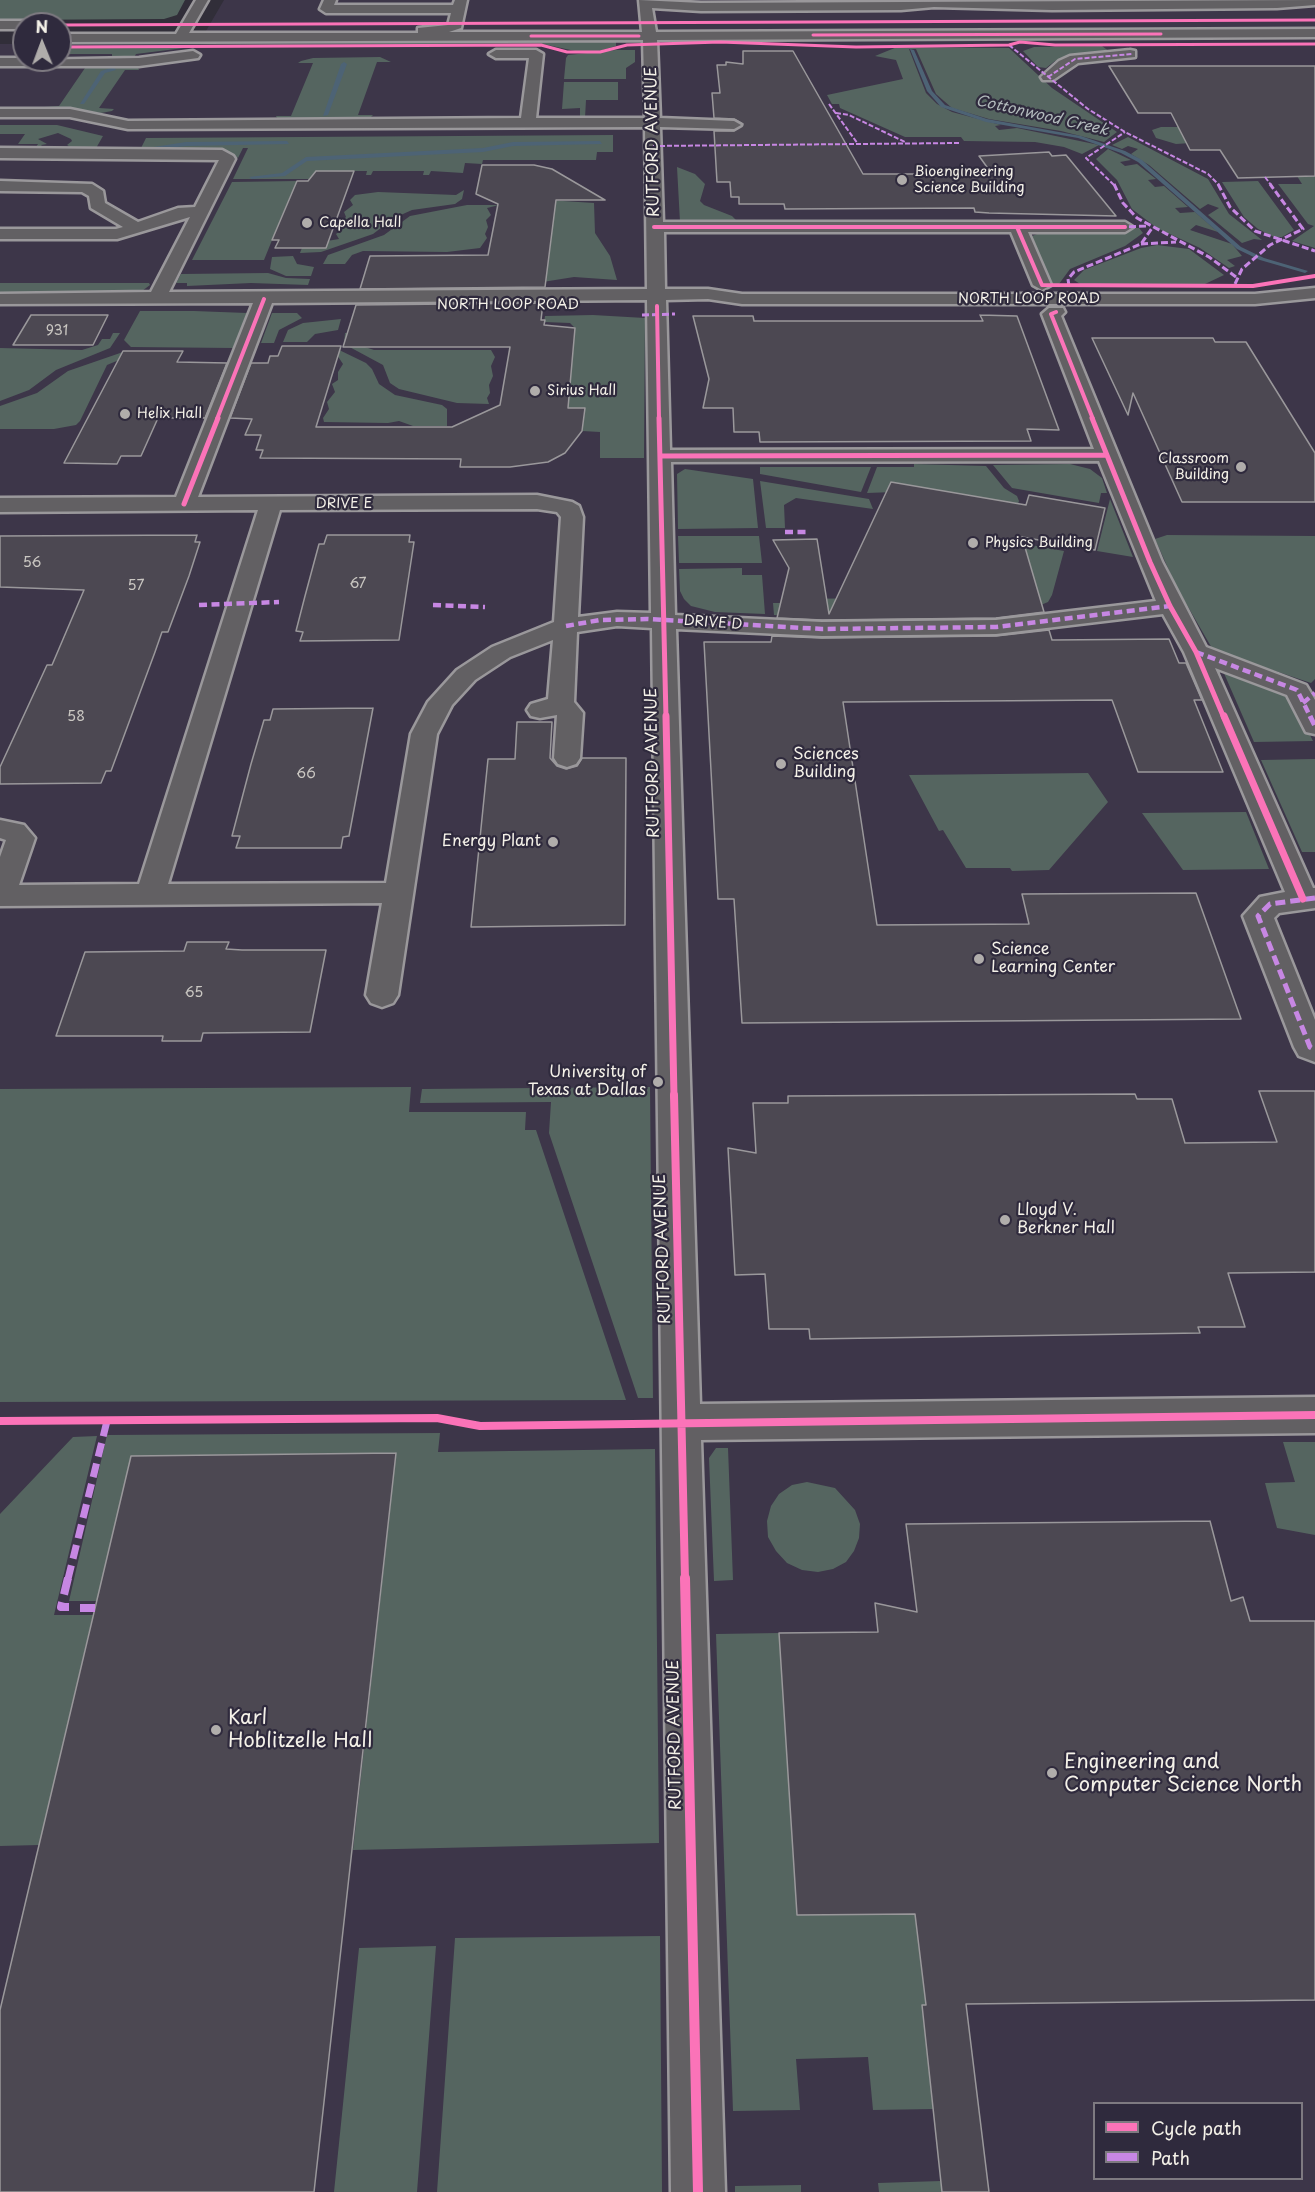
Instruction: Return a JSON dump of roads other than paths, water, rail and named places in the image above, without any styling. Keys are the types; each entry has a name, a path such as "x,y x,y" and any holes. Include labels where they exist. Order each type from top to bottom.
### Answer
{"street":[{"path":"180,38 202,0"},
{"path":"302,37 320,33 448,30 454,28 460,4 326,9 330,0"},
{"path":"646,2 712,7 954,2 1052,6 1277,4 1315,1"},
{"name":"RUTFORD AVENUE","path":"646,2 650,29 653,123 698,2192"},
{"path":"954,2 960,15 981,22 988,34"},
{"path":"826,35 857,30 966,28 999,15 992,2"},
{"path":"72,38 493,37 650,29 776,28 799,22 1315,20"},
{"path":"72,25 455,24 826,35 1315,33"},
{"path":"1189,34 1238,27 1315,26"},
{"path":"1101,34 1114,49 1132,54"},
{"path":"0,63 140,62 178,56 536,54 528,123"},
{"path":"1048,77 1064,64 1075,59 1132,54 1315,54"},
{"path":"0,113 70,113 115,124 141,125 653,123 734,125"},
{"path":"125,153 141,125"},
{"path":"0,153 28,150 222,155 227,159 200,212 158,278 157,299"},
{"path":"0,186 87,187 98,194 97,205 136,228"},
{"path":"0,234 117,234 184,212 200,212"},
{"path":"1017,226 1036,277 1042,285"},
{"path":"654,227 1125,226"},
{"name":"NORTH LOOP ROAD","path":"0,299 269,299 283,302 413,305 656,300 709,305 742,299 949,308 1312,296"},
{"path":"184,504 269,299"},
{"path":"1056,312 1051,314 1170,606 1196,652 1309,898 1270,904 1257,916 1310,1047 1315,1050"},
{"path":"660,456 1107,455"},
{"name":"DRIVE E","path":"0,505 537,502 564,507 572,511 566,626"},
{"path":"150,894 271,504"},
{"name":"DRIVE D","path":"382,995 424,734 441,702 466,675 487,660 534,637 566,626 617,619 822,629 996,627 1170,606"},
{"path":"566,626 550,707 570,713 567,758"},
{"path":"1196,652 1297,690 1309,698 1315,726"},
{"path":"0,829 14,832 21,838 0,895 398,893"},
{"path":"682,1422 1315,1415"}],"waterway":[{"name":"Cottonwood Creek","path":"912,50 930,91 943,106 986,120 1079,137 1123,152 1140,161 1239,248 1262,259 1305,271"},
{"path":"325,115 344,64"},
{"path":"82,103 103,72 114,69"},
{"path":"144,149 186,144 287,143"},
{"path":"252,177 283,175 306,159 483,150 513,144 600,143"}],"place":[{"name":"Bioengineering Science Building","path":"902,180"},
{"name":"Capella Hall","path":"307,223"},
{"name":"Sirius Hall","path":"535,391"},
{"name":"Helix Hall","path":"125,414"},
{"name":"Classroom Building","path":"1241,467"},
{"name":"Physics Building","path":"973,543"},
{"name":"Sciences Building","path":"781,764"},
{"name":"Energy Plant","path":"553,842"},
{"name":"Science Learning Center","path":"979,959"},
{"name":"University of Texas at Dallas","path":"658,1082"},
{"name":"Lloyd V. Berkner Hall","path":"1005,1220"},
{"name":"Karl Hoblitzelle Hall","path":"216,1730"},
{"name":"Engineering and Computer Science North","path":"1052,1773"}]}
